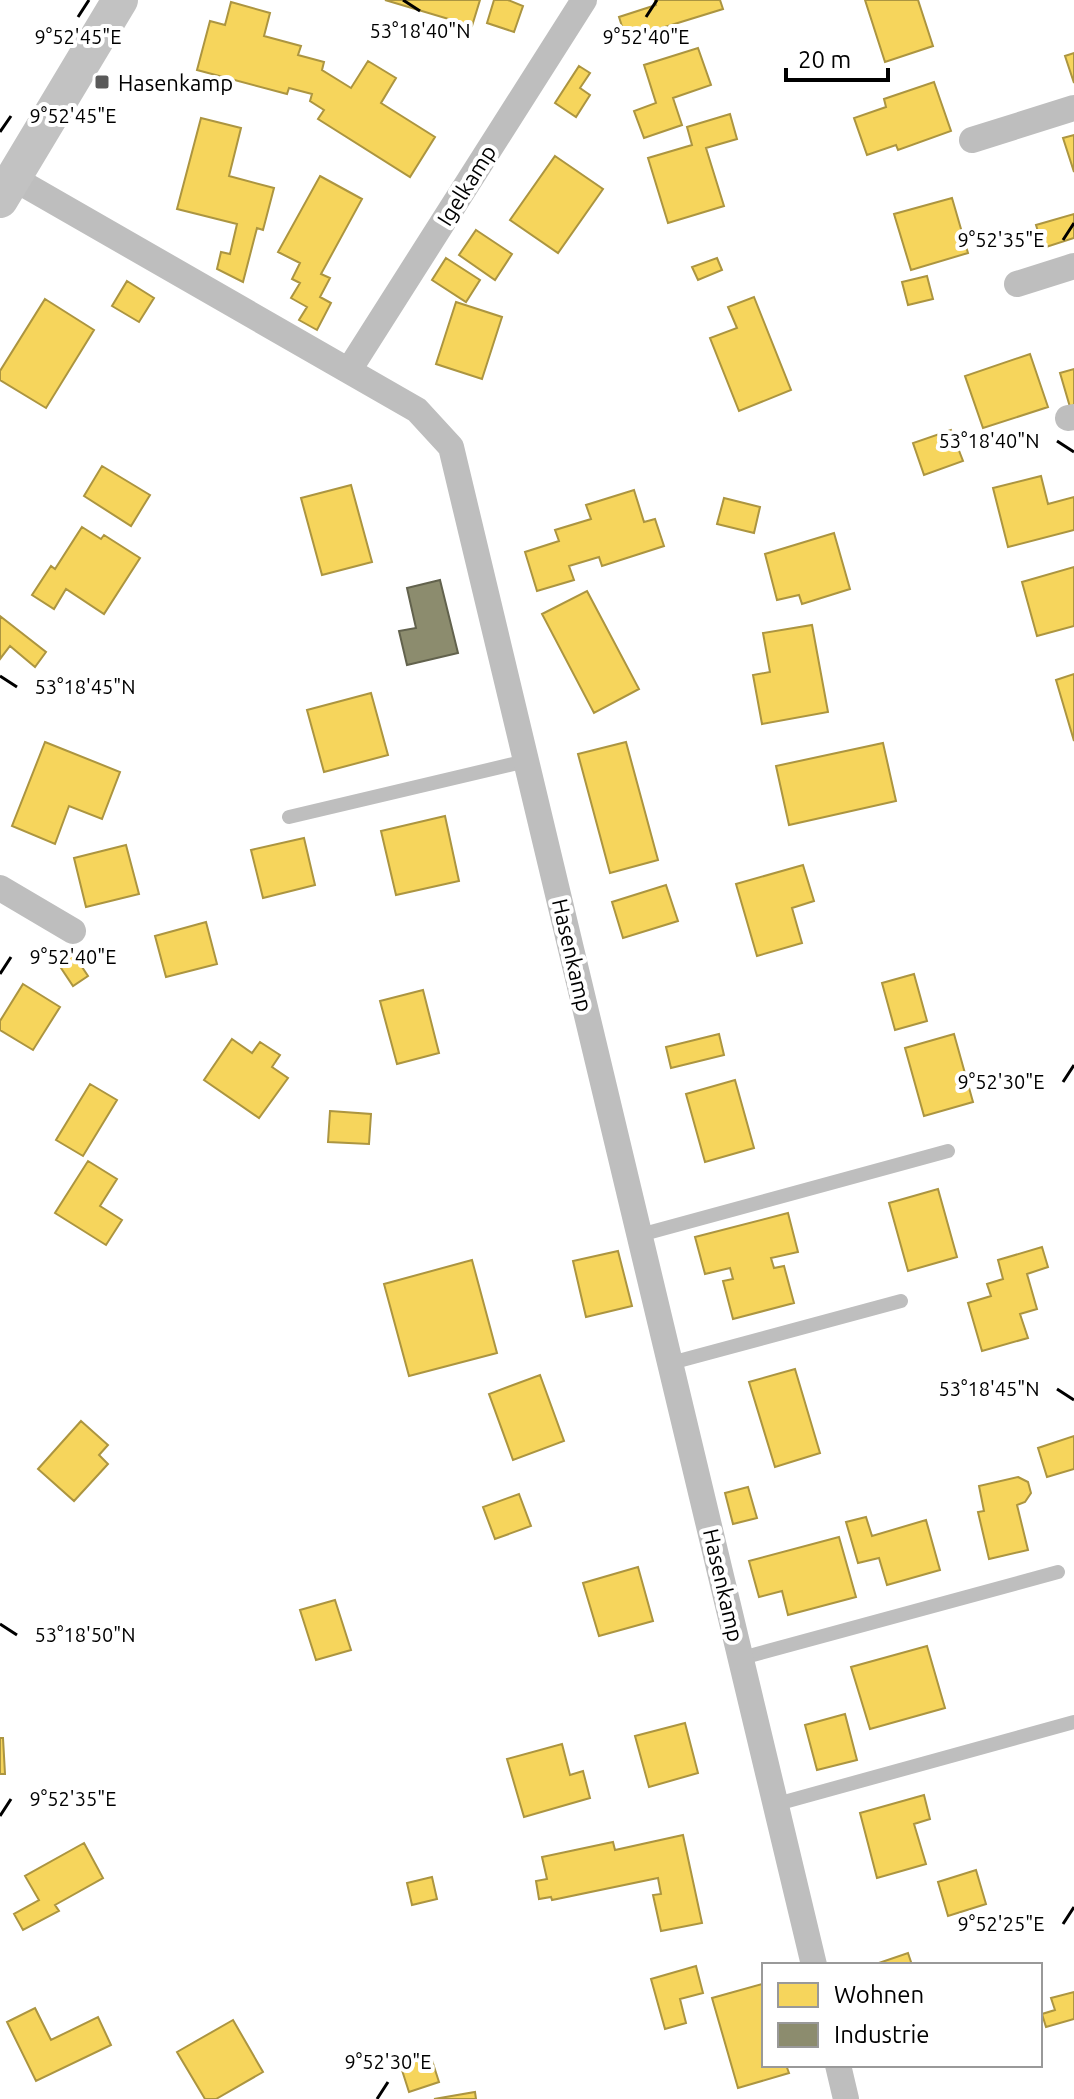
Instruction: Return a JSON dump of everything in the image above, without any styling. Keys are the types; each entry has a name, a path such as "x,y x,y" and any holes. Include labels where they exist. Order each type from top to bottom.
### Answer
{"main road":[{"path":"7,189 120,0"}],"street":[{"name":"Igelkamp","path":"349,370 584,0"},
{"path":"972,140 1074,108"},
{"name":"Hasenkamp","path":"7,189 349,370 417,410 451,447 814,1963"},
{"path":"1017,284 1074,266"},
{"path":"0,888 73,931"},
{"path":"838,2067 846,2099"}],"lane":[{"path":"289,817 526,761"},
{"path":"640,1235 948,1151"},
{"path":"671,1363 901,1301"},
{"path":"742,1658 1058,1572"},
{"path":"777,1804 1074,1722"}],"building: Wohnen":[{"path":"385,0 480,0 472,26"},
{"path":"494,0 508,0 523,6 514,32 487,23"},
{"path":"655,0 720,0 723,9 626,39 619,17 656,5"},
{"path":"865,0 918,0 933,46 885,62"},
{"path":"231,2 270,13 264,36 301,46 298,55 324,62 322,70 351,88 368,61 396,78 381,103 435,137 410,177 318,119 324,110 310,101 312,94 289,88 287,94 197,70 210,21 225,25"},
{"path":"698,48 711,85 673,98 682,125 644,138 634,111 656,103 644,65"},
{"path":"1074,53 1074,83 1065,56"},
{"path":"579,66 590,73 580,88 590,95 576,117 555,103"},
{"path":"934,82 951,131 898,150 896,145 867,155 854,118 886,107 884,99"},
{"path":"730,114 737,139 706,148 724,206 668,223 648,158 692,145 687,127"},
{"path":"201,118 241,128 229,176 274,188 263,230 257,228 243,282 217,269 221,252 230,254 237,224 177,209"},
{"path":"1074,135 1074,172 1063,138"},
{"path":"555,156 603,189 558,253 510,220"},
{"path":"320,176 362,199 321,274 330,278 320,297 331,303 317,330 299,320 307,307 291,298 300,283 292,279 300,263 278,252"},
{"path":"952,198 968,253 911,270 894,214"},
{"path":"1074,214 1074,238 1043,248 1036,225"},
{"path":"476,230 512,254 495,280 459,255"},
{"path":"446,258 480,280 466,302 432,280"},
{"path":"717,258 722,270 698,280 692,267"},
{"path":"927,276 933,299 908,305 902,282"},
{"path":"127,281 154,298 139,322 112,306"},
{"path":"754,297 791,390 739,411 710,338 737,328 728,307"},
{"path":"45,299 94,330 46,408 0,380 0,371"},
{"path":"456,302 502,317 482,379 436,364"},
{"path":"1030,354 1048,407 983,428 965,376"},
{"path":"1074,369 1074,405 1070,407 1060,373"},
{"path":"951,430 963,461 924,475 913,443"},
{"path":"102,466 150,495 131,526 84,496"},
{"path":"1041,476 1048,504 1074,497 1074,530 1008,547 993,488"},
{"path":"351,485 372,562 322,575 301,498"},
{"path":"634,490 644,522 655,519 664,546 602,566 599,557 569,566 574,580 537,591 525,552 559,541 555,530 591,519 586,505"},
{"path":"724,498 760,507 754,533 717,524"},
{"path":"82,527 101,539 104,535 140,558 104,614 66,589 54,609 32,595 51,566 55,569"},
{"path":"834,533 850,589 802,604 799,595 777,600 765,554"},
{"path":"1074,567 1074,626 1037,636 1022,582"},
{"path":"587,591 639,689 594,713 542,614"},
{"path":"0,616 46,652 35,667 10,646 0,659"},
{"path":"812,625 828,712 762,724 753,675 770,672 763,633"},
{"path":"1074,674 1074,741 1056,680"},
{"path":"371,693 388,755 324,772 307,710"},
{"path":"45,742 120,772 102,819 69,806 55,844 12,826"},
{"path":"626,742 658,860 610,873 578,754"},
{"path":"883,743 896,801 789,825 776,766"},
{"path":"445,816 459,881 396,895 381,831"},
{"path":"304,838 315,885 263,898 251,850"},
{"path":"126,845 139,894 86,907 74,858"},
{"path":"803,865 814,901 792,908 802,943 757,956 736,884"},
{"path":"666,885 678,921 623,938 612,902"},
{"path":"206,922 217,964 166,977 155,936"},
{"path":"72,952 88,976 73,986 57,962"},
{"path":"914,974 927,1021 895,1030 882,983"},
{"path":"23,984 60,1007 33,1050 0,1030 0,1021"},
{"path":"423,990 439,1053 397,1064 380,1001"},
{"path":"719,1034 724,1055 671,1068 666,1047"},
{"path":"954,1034 973,1102 924,1116 905,1048"},
{"path":"232,1039 252,1053 260,1042 280,1055 272,1067 288,1078 259,1118 204,1080"},
{"path":"735,1080 754,1148 705,1162 686,1094"},
{"path":"90,1084 117,1100 83,1156 56,1140"},
{"path":"330,1111 371,1114 369,1144 328,1142"},
{"path":"88,1161 117,1179 100,1206 122,1220 106,1245 55,1213"},
{"path":"938,1189 957,1257 908,1271 889,1203"},
{"path":"788,1213 798,1252 771,1258 774,1268 784,1266 794,1303 733,1319 723,1281 733,1279 730,1268 705,1274 695,1237"},
{"path":"1042,1247 1048,1267 1027,1274 1037,1309 1020,1314 1028,1338 982,1351 968,1303 991,1296 987,1284 1003,1279 998,1260"},
{"path":"618,1251 632,1306 586,1317 573,1261"},
{"path":"472,1260 497,1353 409,1376 384,1284"},
{"path":"795,1369 820,1453 775,1467 749,1382"},
{"path":"540,1375 564,1441 513,1460 489,1394"},
{"path":"81,1421 108,1445 99,1455 108,1464 74,1501 38,1469"},
{"path":"1074,1436 1074,1469 1047,1477 1038,1448"},
{"path":"1018,1477 1028,1482 1031,1493 1025,1502 1017,1505 1028,1550 989,1559 978,1512 984,1511 979,1486"},
{"path":"748,1487 757,1518 733,1524 725,1493"},
{"path":"519,1494 531,1526 495,1539 483,1507"},
{"path":"866,1517 872,1536 926,1520 940,1570 887,1585 879,1558 858,1563 846,1522"},
{"path":"839,1537 856,1597 788,1615 782,1591 759,1597 749,1561"},
{"path":"638,1567 653,1621 599,1636 583,1583"},
{"path":"335,1600 351,1650 316,1660 300,1610"},
{"path":"927,1646 945,1708 870,1729 851,1667"},
{"path":"845,1714 857,1760 817,1770 805,1725"},
{"path":"685,1723 698,1773 649,1787 635,1736"},
{"path":"0,1738 3,1738 5,1774 0,1774"},
{"path":"562,1744 570,1775 583,1771 590,1798 524,1817 507,1759"},
{"path":"924,1795 930,1819 914,1824 926,1864 877,1878 860,1813"},
{"path":"683,1835 702,1923 661,1931 653,1895 661,1894 658,1878 552,1900 551,1897 539,1899 536,1881 547,1879 542,1857 613,1842 615,1850"},
{"path":"84,1843 103,1878 55,1905 59,1911 23,1930 14,1914 39,1900 25,1876"},
{"path":"976,1870 986,1904 948,1916 938,1882"},
{"path":"432,1877 437,1899 412,1905 407,1883"},
{"path":"908,1953 911,1963 879,1963"},
{"path":"696,1966 703,1993 680,1999 686,2023 665,2029 651,1979"},
{"path":"762,1984 762,2067 787,2067 789,2073 738,2088 712,1998"},
{"path":"1074,1992 1074,2019 1046,2027 1042,2014 1055,2010 1051,1998"},
{"path":"35,2008 51,2040 98,2017 111,2045 36,2081 7,2022"},
{"path":"233,2020 263,2072 216,2099 205,2099 177,2052"},
{"path":"430,2054 439,2082 409,2092 400,2064"},
{"path":"475,2092 476,2099 434,2099"}],"building: Industrie":[{"path":"440,580 458,653 407,665 399,631 416,628 407,588"}],"place":[{"name":"Hasenkamp","path":"102,82"}]}
